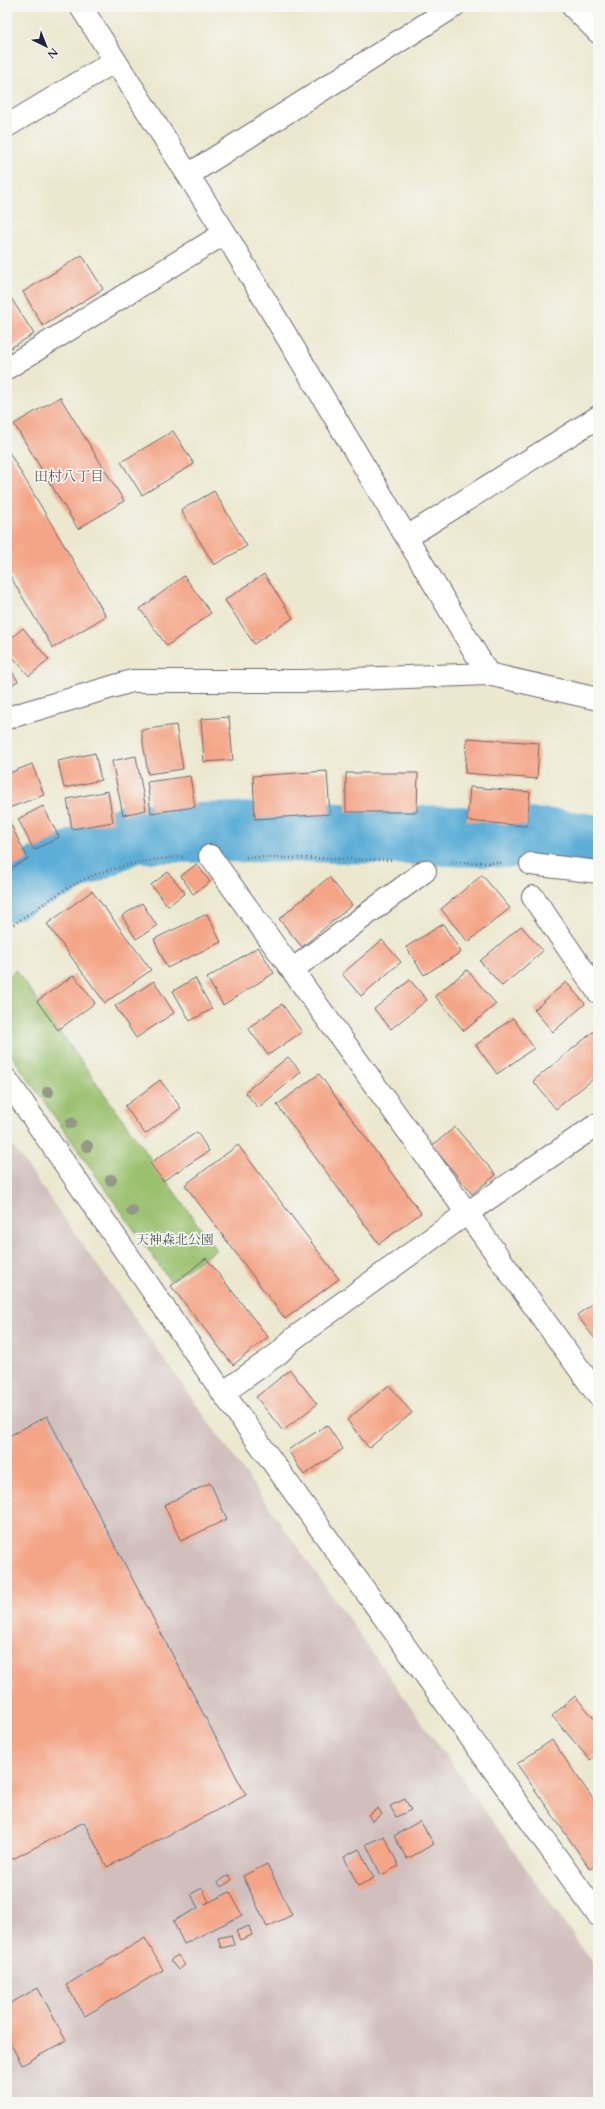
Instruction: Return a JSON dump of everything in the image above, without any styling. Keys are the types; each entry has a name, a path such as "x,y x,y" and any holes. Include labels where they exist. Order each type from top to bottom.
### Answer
{"street":[{"path":"81,7 225,233 488,674"},
{"path":"188,175 453,7"},
{"path":"573,7 598,32"},
{"path":"7,126 115,61"},
{"path":"7,368 225,233"},
{"path":"407,537 598,417"},
{"path":"7,718 132,680 302,681 488,674 598,699"},
{"path":"210,856 598,1396"},
{"path":"531,864 598,872"},
{"path":"292,970 425,870"},
{"path":"533,897 598,992"},
{"path":"7,1080 223,1393 598,1915"},
{"path":"223,1393 279,1353 293,1339 467,1213 598,1124"}],"path":[{"path":"7,929 80,882 114,870 163,858 210,856 395,860"},
{"path":"448,862 531,864"}],"shaded area":[{"path":"7,1138 598,1970 598,2102 7,2102"}],"green space":[{"name":"天神森北公園","path":"16,970 216,1250 170,1281 7,1049 7,976"}],"building":[{"path":"82,255 103,289 43,326 23,292"},
{"path":"11,298 34,334 7,350 7,301"},
{"path":"60,397 124,501 78,529 14,424"},
{"path":"173,431 194,464 142,495 121,462"},
{"path":"7,449 106,616 53,648 7,571"},
{"path":"214,491 247,546 214,565 181,510"},
{"path":"264,574 293,618 254,644 225,600"},
{"path":"184,576 211,613 167,646 140,609"},
{"path":"23,628 49,660 29,676 7,650 7,642"},
{"path":"7,664 18,681 7,688"},
{"path":"229,717 233,760 204,762 201,719"},
{"path":"176,725 183,769 148,774 141,730"},
{"path":"467,738 539,743 537,779 465,773"},
{"path":"95,753 101,780 64,788 58,761"},
{"path":"136,756 146,810 123,815 112,761"},
{"path":"32,764 44,795 9,808 7,803 7,774"},
{"path":"327,771 330,814 255,819 253,776"},
{"path":"346,773 418,773 417,812 346,812"},
{"path":"190,776 195,807 151,813 147,782"},
{"path":"470,787 530,792 527,826 467,821"},
{"path":"108,791 113,822 72,829 67,799"},
{"path":"43,806 59,837 34,850 18,819"},
{"path":"7,817 28,859 7,870"},
{"path":"197,864 210,882 193,894 181,876"},
{"path":"168,872 185,893 168,906 151,885"},
{"path":"482,875 510,908 468,942 441,909"},
{"path":"329,877 352,905 302,947 279,919"},
{"path":"92,891 151,970 105,1003 47,924"},
{"path":"142,903 157,926 136,939 122,916"},
{"path":"207,914 221,942 167,968 154,939"},
{"path":"443,924 461,952 424,975 406,947"},
{"path":"521,926 543,951 502,986 480,961"},
{"path":"382,940 401,962 361,996 342,974"},
{"path":"258,947 274,973 223,1005 207,978"},
{"path":"467,970 496,1004 464,1031 435,996"},
{"path":"74,975 95,1003 58,1030 37,1001"},
{"path":"195,978 212,1009 190,1021 173,991"},
{"path":"410,980 427,1000 391,1029 374,1009"},
{"path":"154,981 174,1013 136,1038 115,1006"},
{"path":"566,982 585,1004 553,1032 534,1010"},
{"path":"282,1004 302,1032 268,1055 248,1028"},
{"path":"513,1018 534,1048 497,1074 476,1045"},
{"path":"598,1028 598,1075 556,1109 533,1081"},
{"path":"288,1057 301,1072 258,1108 245,1092"},
{"path":"319,1074 421,1213 379,1244 277,1105"},
{"path":"160,1080 181,1108 145,1134 125,1106"},
{"path":"455,1127 496,1175 472,1194 432,1146"},
{"path":"197,1132 209,1151 163,1181 150,1163"},
{"path":"238,1145 339,1279 285,1319 185,1185"},
{"path":"206,1258 268,1337 233,1365 171,1286"},
{"path":"598,1300 598,1343 577,1315"},
{"path":"290,1370 317,1404 283,1431 256,1397"},
{"path":"389,1385 412,1413 369,1448 347,1420"},
{"path":"47,1416 246,1795 107,1867 84,1822 7,1862 7,1437"},
{"path":"327,1425 343,1449 304,1475 288,1450"},
{"path":"210,1483 227,1519 181,1541 164,1505"},
{"path":"575,1696 598,1723 598,1753 590,1760 552,1716"},
{"path":"552,1740 598,1806 598,1863 590,1869 517,1764"},
{"path":"405,1799 411,1810 396,1817 390,1806"},
{"path":"378,1808 382,1814 372,1821 368,1815"},
{"path":"420,1821 434,1844 407,1859 394,1836"},
{"path":"384,1836 399,1866 381,1875 366,1844"},
{"path":"359,1849 374,1878 358,1886 344,1857"},
{"path":"267,1864 292,1915 267,1927 243,1876"},
{"path":"229,1875 232,1880 221,1887 218,1882"},
{"path":"202,1888 209,1902 205,1904 230,1892 242,1915 184,1944 173,1921 198,1908 191,1894"},
{"path":"249,1926 252,1935 240,1940 236,1931"},
{"path":"231,1935 234,1945 221,1948 218,1938"},
{"path":"145,1938 163,1970 85,2016 66,1985"},
{"path":"178,1955 185,1965 178,1970 170,1960"},
{"path":"38,1988 66,2041 22,2065 7,2037 7,2005"}],"waterway":[{"path":"7,892 132,833 307,832 555,839 598,845"}],"district":[{"name":"田村八丁目","path":"69,476"}]}
